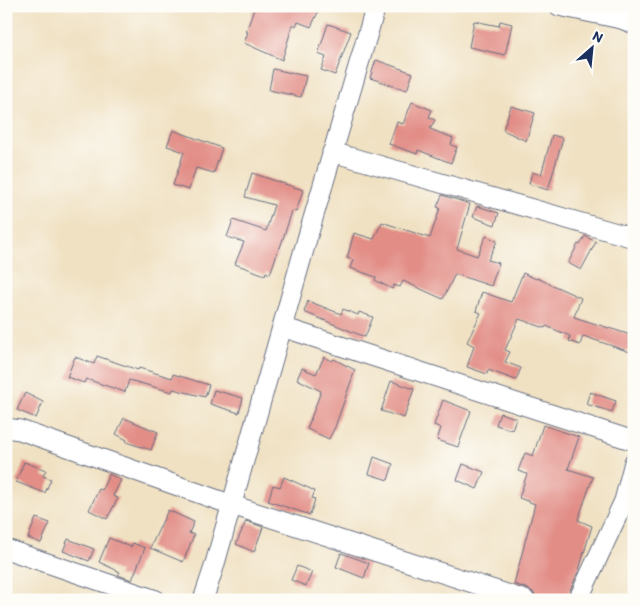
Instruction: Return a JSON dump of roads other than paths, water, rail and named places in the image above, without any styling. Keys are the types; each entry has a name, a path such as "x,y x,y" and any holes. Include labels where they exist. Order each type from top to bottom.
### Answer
{"street":[{"path":"203,600 214,568 332,152 376,6"},
{"path":"559,6 621,19 634,24"},
{"path":"332,152 634,238"},
{"path":"282,327 634,441"},
{"path":"6,428 20,430 232,505 526,600"},
{"path":"578,600 624,501 634,462"},
{"path":"6,549 156,600"}]}
